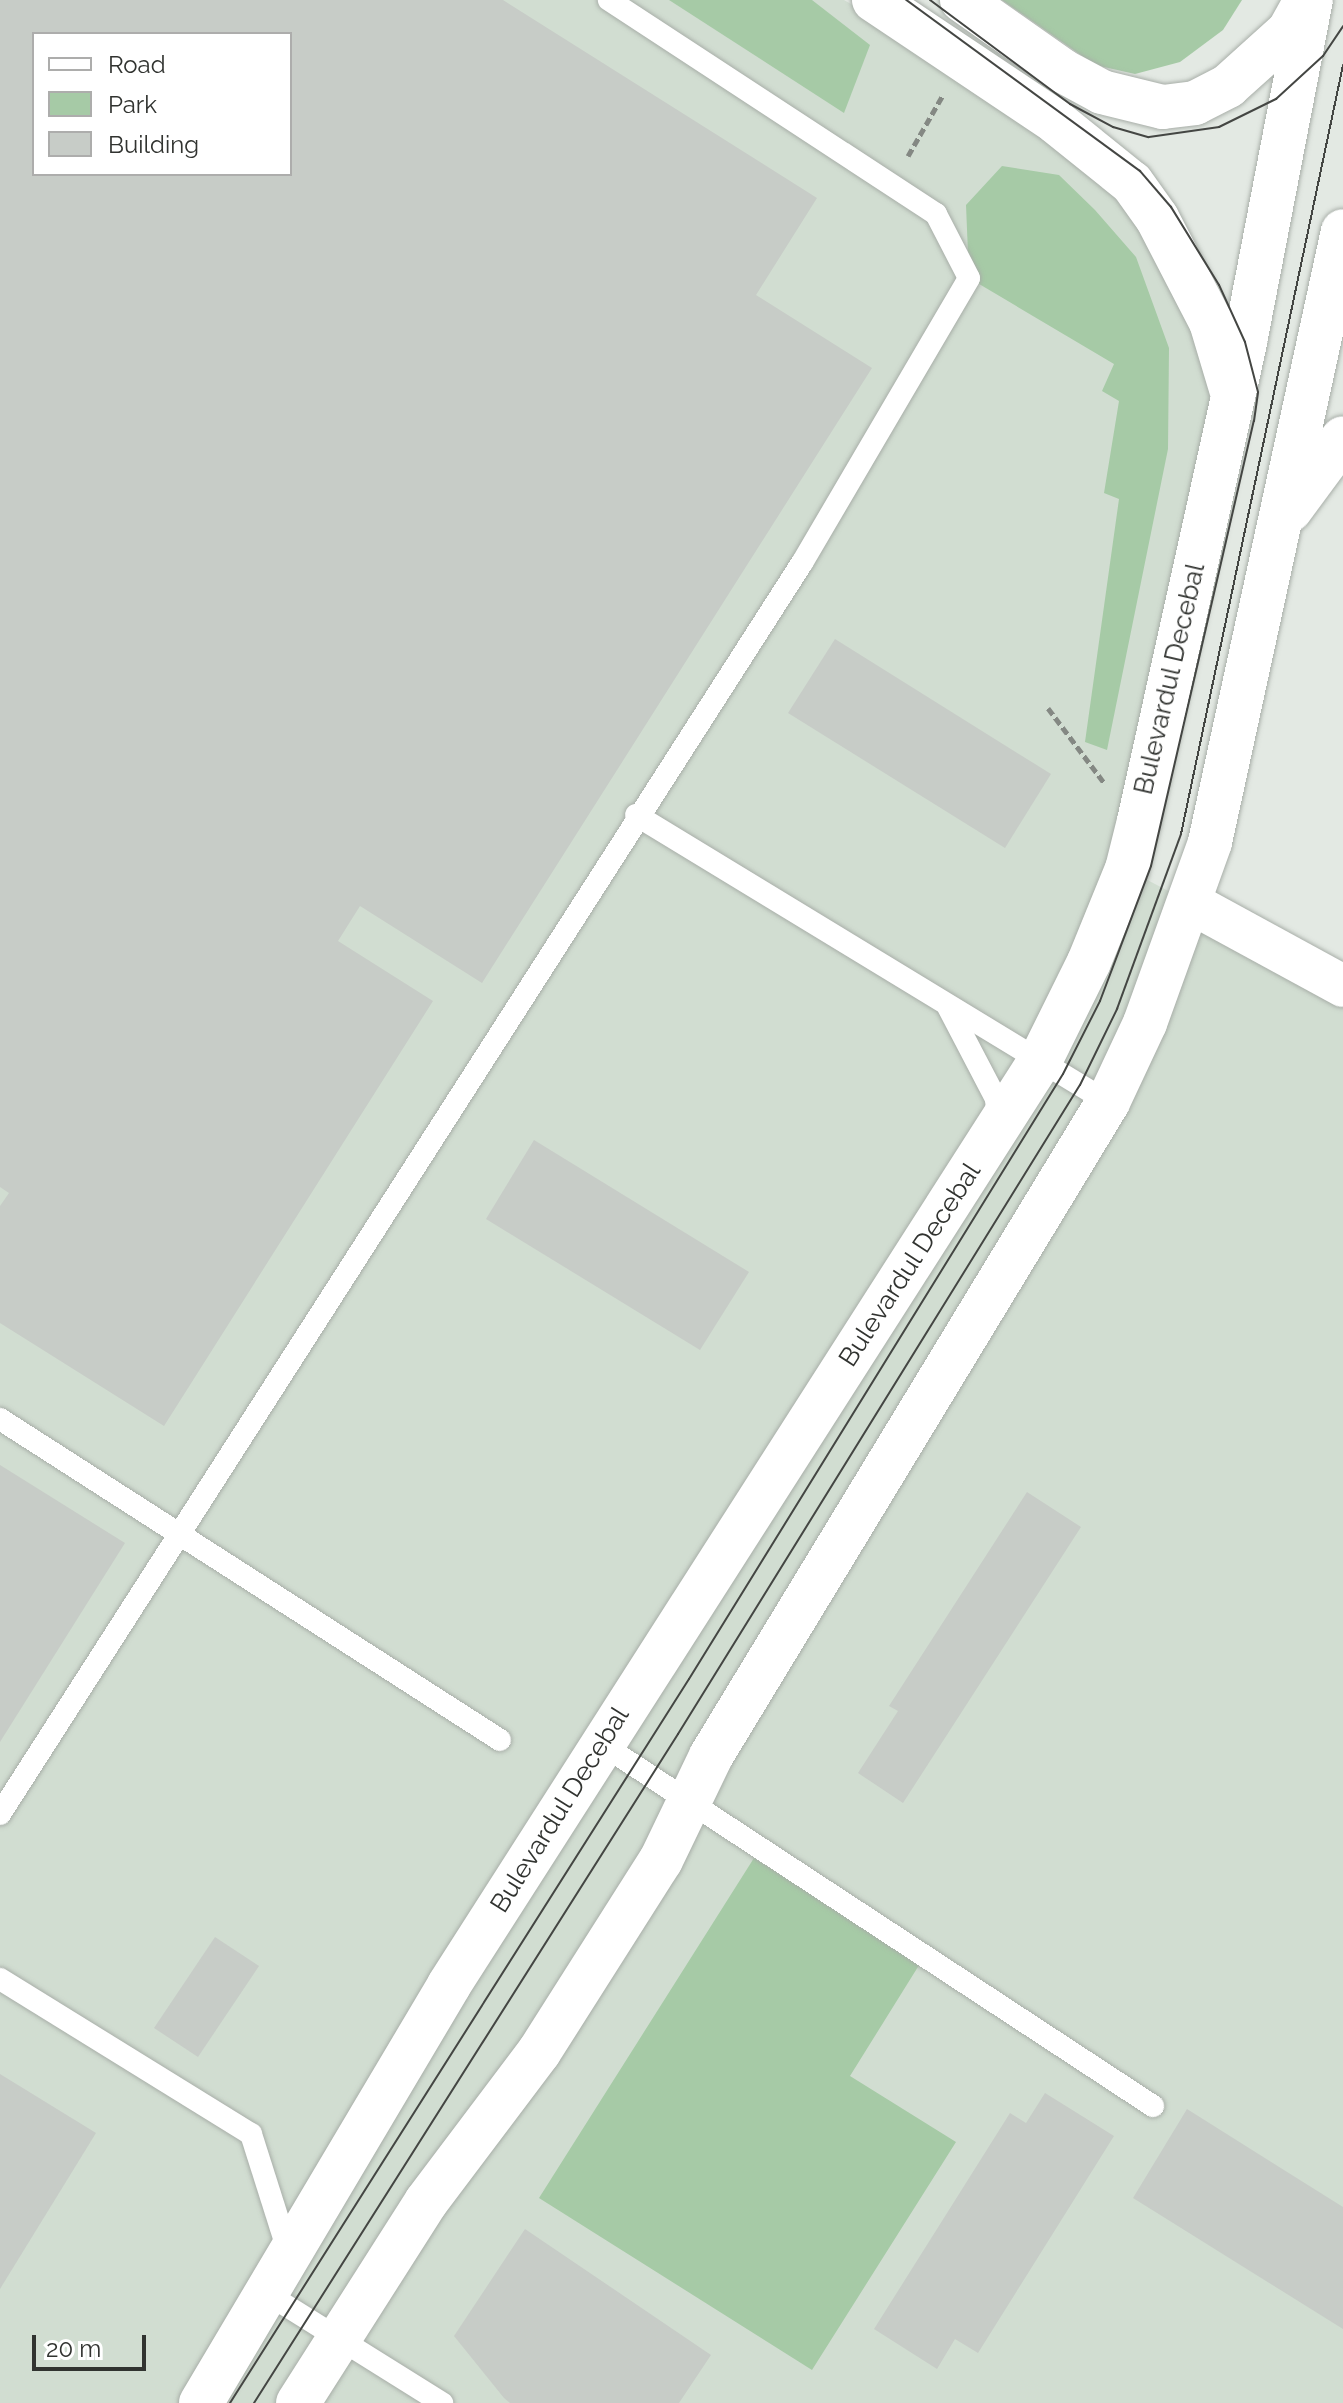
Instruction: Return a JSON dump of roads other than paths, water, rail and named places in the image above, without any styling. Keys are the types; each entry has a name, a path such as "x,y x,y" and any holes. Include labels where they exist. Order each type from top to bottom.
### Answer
{"main road":[{"path":"874,0 961,62 1056,122 1132,183 1157,218 1211,322 1233,395"},
{"path":"962,0 1063,71 1102,92 1163,107 1195,103 1228,86 1289,31 1309,0"},
{"name":"Bulevardul Decebal","path":"201,2403 449,1985 1040,1061 1095,949 1127,869 1139,821 1233,395 1309,0"},
{"path":"298,2403 426,2202 539,2052 661,1860 711,1756 1108,1102 1191,903 1210,842 1343,231"},
{"path":"1277,528 1343,438"}],"street":[{"path":"1191,903 1343,986"}],"lane":[{"path":"0,1814 636,815 802,563 969,278 936,214 609,0"},
{"path":"636,815 1108,1102"},
{"path":"946,1003 996,1099 999,1126"},
{"path":"0,1419 500,1740"},
{"path":"603,1745 1153,2106"},
{"path":"0,1979 251,2134 289,2254"},
{"path":"266,2293 442,2403"}],"tram line":[{"path":"230,2403 689,1679 1063,1074 1100,1001 1151,866 1254,421 1258,392 1245,342 1219,285 1171,207 1140,171 906,0"},
{"path":"930,0 1070,104 1113,127 1149,137 1219,127 1276,99 1323,56 1343,26"},
{"path":"254,2403 678,1734 1080,1085 1117,1009 1181,834 1343,65"}]}
